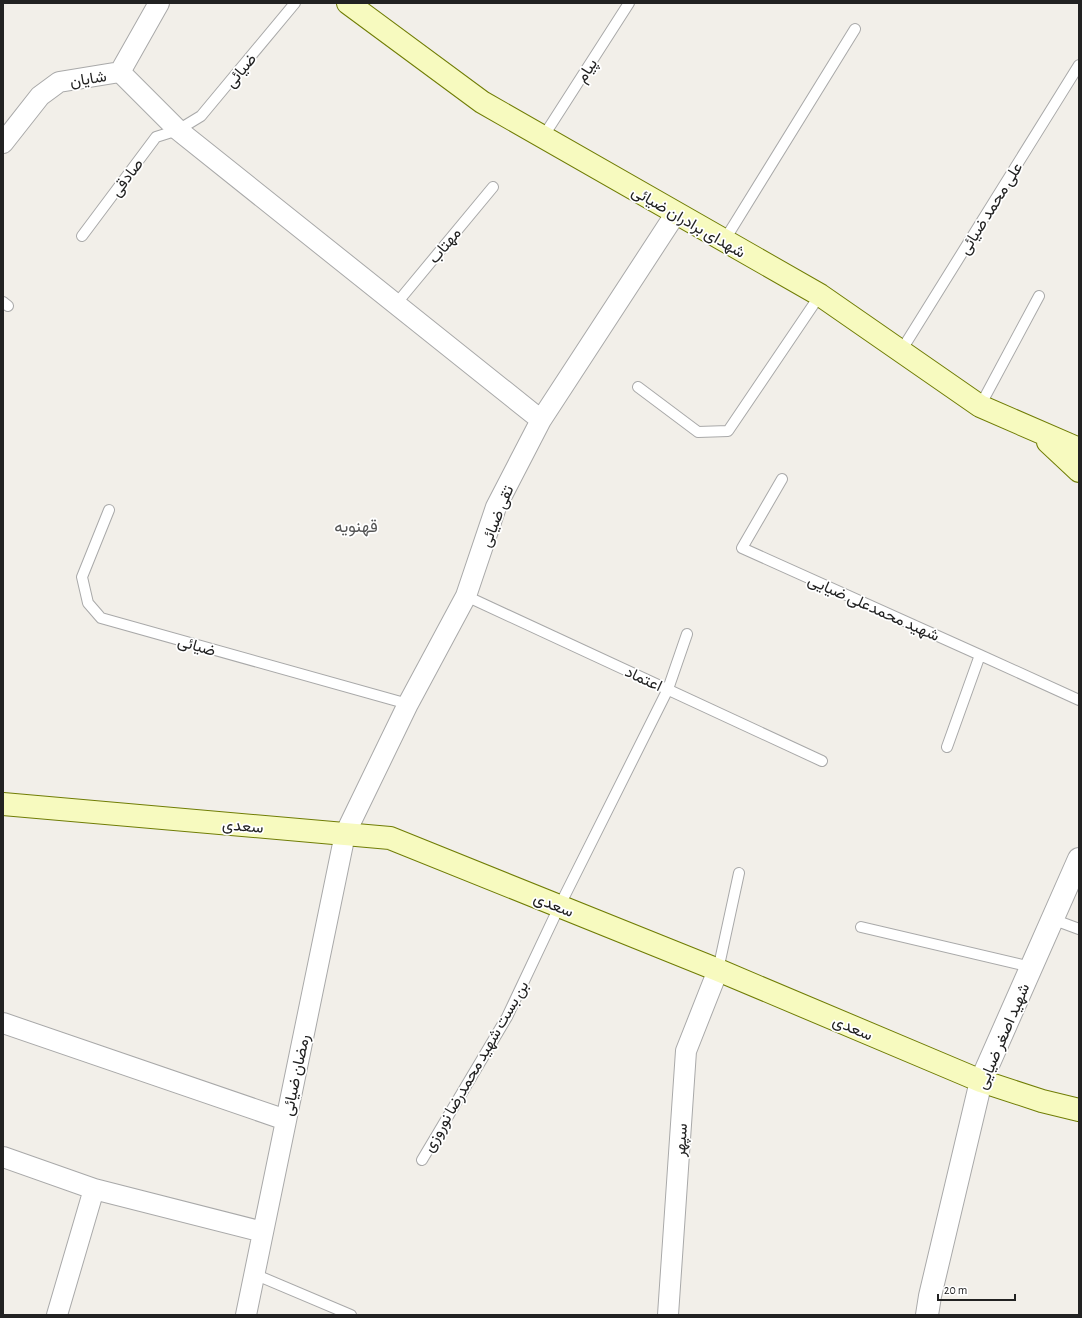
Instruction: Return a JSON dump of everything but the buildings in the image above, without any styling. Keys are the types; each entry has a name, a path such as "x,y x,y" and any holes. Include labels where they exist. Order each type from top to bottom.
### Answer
{"main road":[{"name":"شهدای برادران ضیائی","path":"348,3 482,102 820,295 980,406 1079,449"},
{"name":"شهدای برادران ضیائی","path":"1036,430 1079,471"},
{"name":"سعدی","path":"3,804 390,838 718,970 981,1081 1042,1101 1079,1110"}],"street":[{"name":"شایان","path":"4,138 40,96 60,82 120,72 159,3"},
{"path":"120,72 178,130 541,420"},
{"name":"تقی ضیائی","path":"345,834 408,704 466,596 496,507 541,420 676,213"},
{"name":"رمضان ضیائی","path":"246,1315 345,834"},
{"name":"شهید اصغر ضیایی","path":"927,1315 930,1296 981,1081 1079,859"},
{"name":"سپهر","path":"668,1315 686,1051 718,970"},
{"path":"3,1023 286,1120"},
{"path":"3,1157 94,1189 263,1232"},
{"path":"57,1315 94,1189"}],"lane":[{"name":"ضیائی","path":"178,130 201,116 295,3"},
{"name":"پیام","path":"543,137 629,3"},
{"path":"724,241 855,29"},
{"name":"علی محمد ضیائی","path":"901,351 1079,65"},
{"name":"صادقی","path":"82,236 156,137 178,130"},
{"name":"مهتاب","path":"396,304 492,187"},
{"path":"638,387 698,432 728,431 820,295"},
{"path":"980,406 1039,296"},
{"name":"شهید محمدعلی ضیایی","path":"782,479 742,548 1079,700"},
{"name":"ضیائی","path":"109,510 82,577 88,603 101,618 408,704"},
{"name":"اعتماد","path":"466,596 822,761"},
{"name":"بن بست شهید محمدرضا نوروزی","path":"422,1160 506,1017 668,689 687,634"},
{"path":"947,747 980,655"},
{"path":"718,970 739,873"},
{"path":"1052,919 1079,929"},
{"path":"861,927 1031,967"},
{"path":"254,1274 351,1315"}],"district":[{"name":"قهنویه","path":"356,526"}]}
